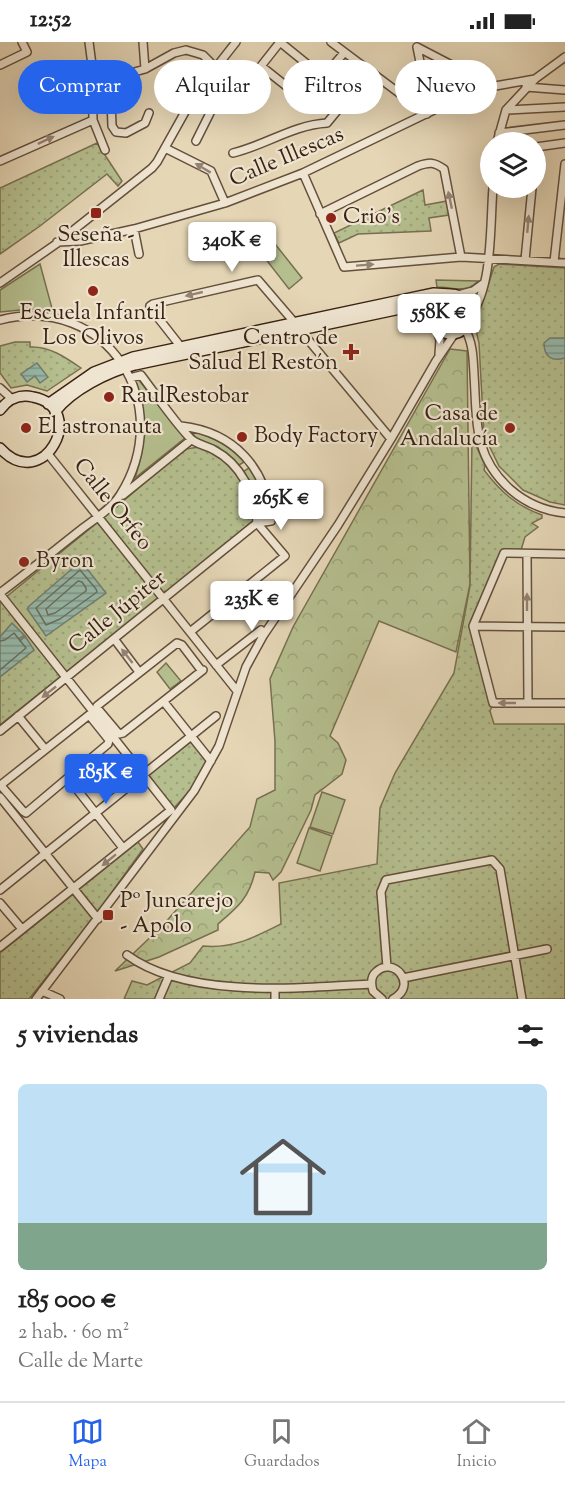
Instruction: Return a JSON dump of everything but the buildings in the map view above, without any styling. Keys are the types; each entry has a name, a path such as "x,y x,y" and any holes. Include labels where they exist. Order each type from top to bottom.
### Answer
{"street":[{"path":"0,65 27,52 22,42"},
{"path":"89,42 91,60"},
{"path":"143,42 146,69"},
{"path":"221,60 236,42"},
{"path":"266,60 280,42 302,60"},
{"path":"331,42 354,60"},
{"path":"420,60 417,47 443,60"},
{"path":"162,60 174,53 186,50 203,55 208,60"},
{"path":"337,60 344,52"},
{"path":"498,132 506,110 526,87 565,57"},
{"path":"142,70 154,64"},
{"path":"271,74 283,84"},
{"name":"Calle Illescas","path":"497,86 535,79"},
{"path":"526,87 565,90"},
{"path":"506,110 565,107"},
{"path":"112,114 112,126 116,132 126,133 145,123 149,113"},
{"path":"93,114 93,120 105,150"},
{"path":"0,283 75,229 152,168 183,114"},
{"path":"196,141 210,114"},
{"path":"233,153 254,148 281,134 302,127 327,123 334,114"},
{"name":"Calle Illescas","path":"57,242 80,241 134,229 225,203 303,172 427,114"},
{"path":"0,161 93,120"},
{"path":"506,132 565,125"},
{"path":"546,146 565,143"},
{"path":"165,148 212,171 225,203"},
{"path":"320,214 418,166 435,162 444,170 461,257"},
{"path":"554,262 565,164"},
{"path":"303,172 344,267 461,257 565,263"},
{"path":"471,314 477,307 484,283 492,198"},
{"path":"525,260 531,198"},
{"path":"75,229 80,241"},
{"path":"134,229 139,254"},
{"path":"181,347 150,306 258,280 391,439"},
{"path":"436,361 440,340 432,308 435,302 439,298 473,291 484,283"},
{"path":"48,404 87,376 124,364 181,347 297,326 405,308 416,309 444,332 455,333 465,329 469,324 471,314 468,303 455,295 434,293 297,326 124,364 86,387 59,406 55,412"},
{"path":"0,320 32,315 72,323 92,335 124,364 140,414 141,431 134,470 119,498"},
{"path":"465,329 472,347 478,439 489,466 502,482 526,501 548,510 565,513"},
{"path":"36,999 194,791 226,728 246,667 263,636 332,533 455,333"},
{"path":"130,378 141,375 191,440 220,453 238,470 255,502 257,523 285,556 190,632"},
{"path":"0,388 12,399"},
{"path":"0,407 12,399 30,396 48,404 55,412 60,430 54,447 48,454 34,461 19,461 2,453"},
{"path":"181,426 217,435 235,446 249,461 266,492 271,521 257,523"},
{"path":"0,947 171,810 0,594 191,440"},
{"name":"Calle Orfeo","path":"48,454 237,692"},
{"path":"238,470 249,461"},
{"name":"Calle Júpiter","path":"0,731 257,523"},
{"path":"565,554 504,553 473,626 493,703 565,703"},
{"path":"527,554 528,702"},
{"path":"473,626 565,627"},
{"path":"216,665 261,630"},
{"path":"115,640 139,672"},
{"path":"177,643 182,645 203,670 164,702 123,733 117,732 98,709 98,705 177,643"},
{"path":"164,702 211,761"},
{"path":"18,716 45,749"},
{"path":"86,716 90,717 109,740 108,744 68,778 27,812 23,811 2,784 86,716"},
{"path":"0,890 216,716"},
{"path":"68,778 123,848"},
{"path":"0,797 98,919"},
{"path":"387,967 381,892 386,880 488,860 496,863 500,869 522,999"},
{"path":"0,903 22,929"},
{"path":"403,978 547,949"},
{"path":"127,955 140,965 168,978 221,986 275,990 371,984"},
{"path":"382,999 375,995 371,984 373,975 387,967 397,970 403,978 403,990 393,999"},
{"path":"159,999 168,978"},
{"path":"274,999 275,990"},
{"path":"42,991 60,999"}],"green space":[{"path":"97,143 122,181 118,186 107,174 0,254 0,188"},
{"path":"423,190 425,205 447,201 449,215 429,218 431,231 358,234 339,243 334,233"},
{"path":"260,225 302,278 289,289 247,235"},
{"path":"40,264 53,312 30,309 0,312 0,290"},
{"path":"499,264 565,268 565,505 550,502 523,490 499,466 484,435 479,343 475,326 494,267"},
{"path":"436,280 478,281 474,285 459,289 437,287"},
{"path":"15,342 30,342 30,347 50,350 81,368 47,391 27,385 11,388 0,373 0,346"},
{"path":"450,349 467,351 470,584 456,652 379,621 330,736 338,743 346,760 342,774 315,795 311,810 281,872 273,880 269,873 255,872 250,889 237,907 218,924 218,930 159,957 115,971 163,925 250,827 257,799 275,790 275,741 270,679 293,627"},
{"path":"138,379 185,438 135,478 142,452 144,429 142,406 135,380"},
{"path":"190,430 219,442 232,450 244,462 239,465 218,447 196,438"},
{"path":"472,437 485,465 484,470 496,485 516,502 542,515 542,518 532,523 538,527 525,537 521,550 503,549 474,620 493,704 490,711 494,724 565,724 565,999 124,999 132,981 147,985 190,963 203,946 234,944 281,924 279,883 377,864 380,808 395,773 454,673 470,586"},
{"path":"199,447 222,459 235,471 250,497 254,522 0,725 0,602 170,461 186,449"},
{"path":"249,468 260,487 267,519 260,519 257,499 244,471"},
{"path":"166,663 181,681 170,689 157,672"},
{"path":"192,741 207,761 193,787 174,808 148,775"},
{"path":"322,792 345,800 333,834 310,827"},
{"path":"309,828 332,836 320,871 297,863"},
{"path":"138,842 143,849 89,924 29,999 0,999 0,953"}],"water":[{"path":"447,300 446,302 459,312 467,312 465,320 458,317 442,325 438,318 438,311"},
{"path":"550,338 565,338 565,358 553,359 547,355 544,343"},
{"path":"37,363 48,377 40,383 35,376 27,382 21,374"},
{"path":"81,561 106,593 46,636 28,607"},
{"path":"12,623 24,635 19,639 20,641 25,636 34,650 0,677 0,637"}],"place":[{"name":"Seseña - Illescas","path":"96,213"},
{"name":"Crio's","path":"331,218"},
{"name":"Escuela Infantil Los Olivos","path":"93,291"},
{"name":"Centro de Salud El Restón","path":"351,352"},
{"name":"RaulRestobar","path":"109,397"},
{"name":"El astronauta","path":"26,428"},
{"name":"Casa de Andalucía","path":"510,428"},
{"name":"Body Factory","path":"242,437"},
{"name":"Byron","path":"24,562"},
{"name":"Pº Juncarejo - Apolo","path":"108,915"}]}
